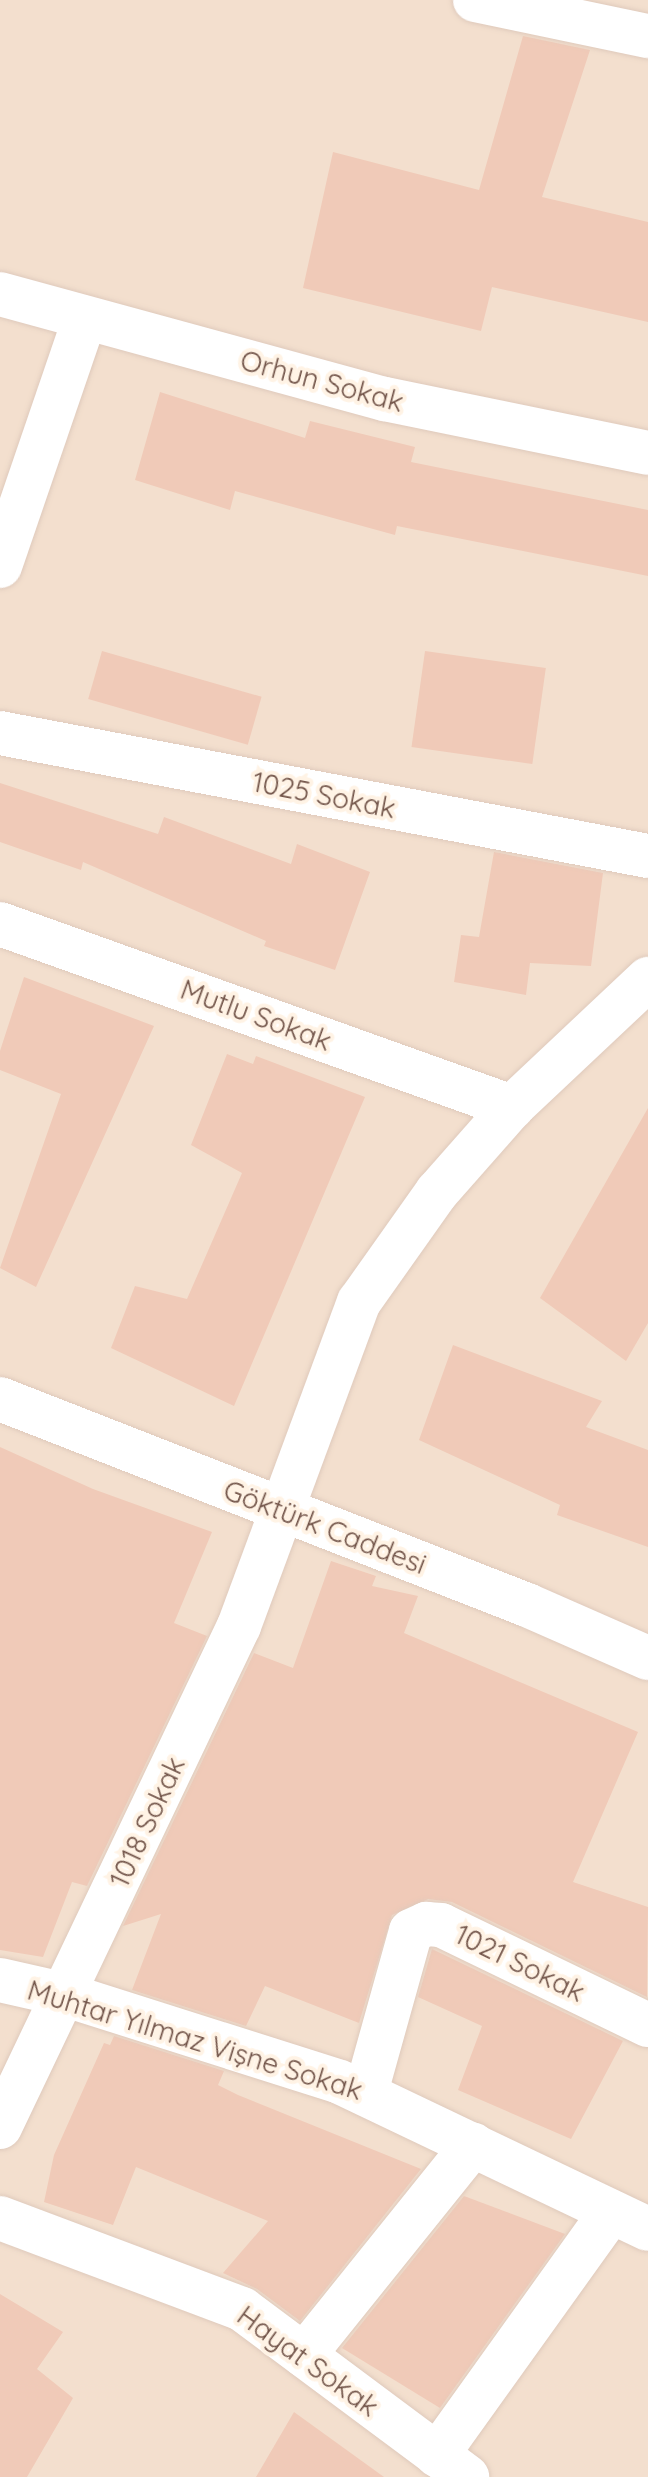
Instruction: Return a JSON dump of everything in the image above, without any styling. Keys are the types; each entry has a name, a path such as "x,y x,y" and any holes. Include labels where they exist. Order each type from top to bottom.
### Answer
{"street":[{"path":"475,0 648,36"},
{"name":"Orhun Sokak","path":"0,294 385,399 648,453"},
{"path":"0,566 85,318"},
{"name":"1025 Sokak","path":"0,733 648,856"},
{"name":"Mutlu Sokak","path":"0,924 512,1107"},
{"name":"1018 Sokak","path":"0,2127 66,1995 239,1626 359,1302 428,1203 512,1107 648,979"},
{"name":"Göktürk Caddesi","path":"0,1399 527,1605 648,1658"},
{"name":"1021 Sokak","path":"366,2092 411,1931 426,1924 441,1925 648,2025"},
{"name":"Muhtar Yılmaz Vişne Sokak","path":"0,1980 66,1995 366,2092 630,2220"},
{"path":"304,2355 473,2145"},
{"name":"Hayat Sokak","path":"0,2218 242,2309 452,2466"},
{"path":"452,2466 630,2220"}],"shaded area":[{"path":"0,0 648,0 648,2477 0,2477"}],"building":[{"path":"523,36 590,50 542,197 648,222 648,322 492,287 481,331 303,288 333,152 479,190"},
{"path":"160,392 305,438 310,421 415,447 411,462 648,510 648,576 397,526 395,535 235,491 230,510 135,480"},
{"path":"102,651 262,697 248,745 88,699"},
{"path":"425,651 546,668 532,764 412,747"},
{"path":"0,783 158,834 164,817 291,864 297,844 370,872 335,970 264,946 266,941 83,862 81,870 0,842"},
{"path":"494,852 603,873 591,966 530,963 526,995 454,982 461,935 479,937"},
{"path":"24,977 154,1026 36,1287 0,1268 61,1094 0,1070 0,1051"},
{"path":"227,1054 253,1064 256,1056 365,1097 234,1406 111,1348 135,1286 187,1299 242,1173 191,1145"},
{"path":"648,1108 648,1323 626,1361 540,1298"},
{"path":"453,1345 602,1401 586,1427 648,1450 648,1547 557,1515 560,1505 419,1440"},
{"path":"0,1447 93,1489 212,1532 174,1623 207,1636 87,1886 72,1882 43,1957 0,1950"},
{"path":"331,1561 376,1576 372,1586 418,1596 404,1633 638,1732 573,1882 648,1907 647,1997 452,1902 428,1899 392,1915 359,2023 265,1986 246,2026 132,1990 161,1914 123,1926 254,1653 293,1668"},
{"path":"432,1949 623,2041 571,2139 458,2090 482,2026 418,1997"},
{"path":"114,2036 224,2071 218,2085 238,2095 421,2169 300,2321 257,2289 223,2273 268,2221 136,2167 113,2225 44,2202 54,2155 104,2043 110,2045"},
{"path":"464,2196 565,2234 440,2408 342,2348"},
{"path":"0,2294 63,2332 37,2369 73,2398 27,2477 0,2477"},
{"path":"294,2412 384,2477 256,2477"}]}
